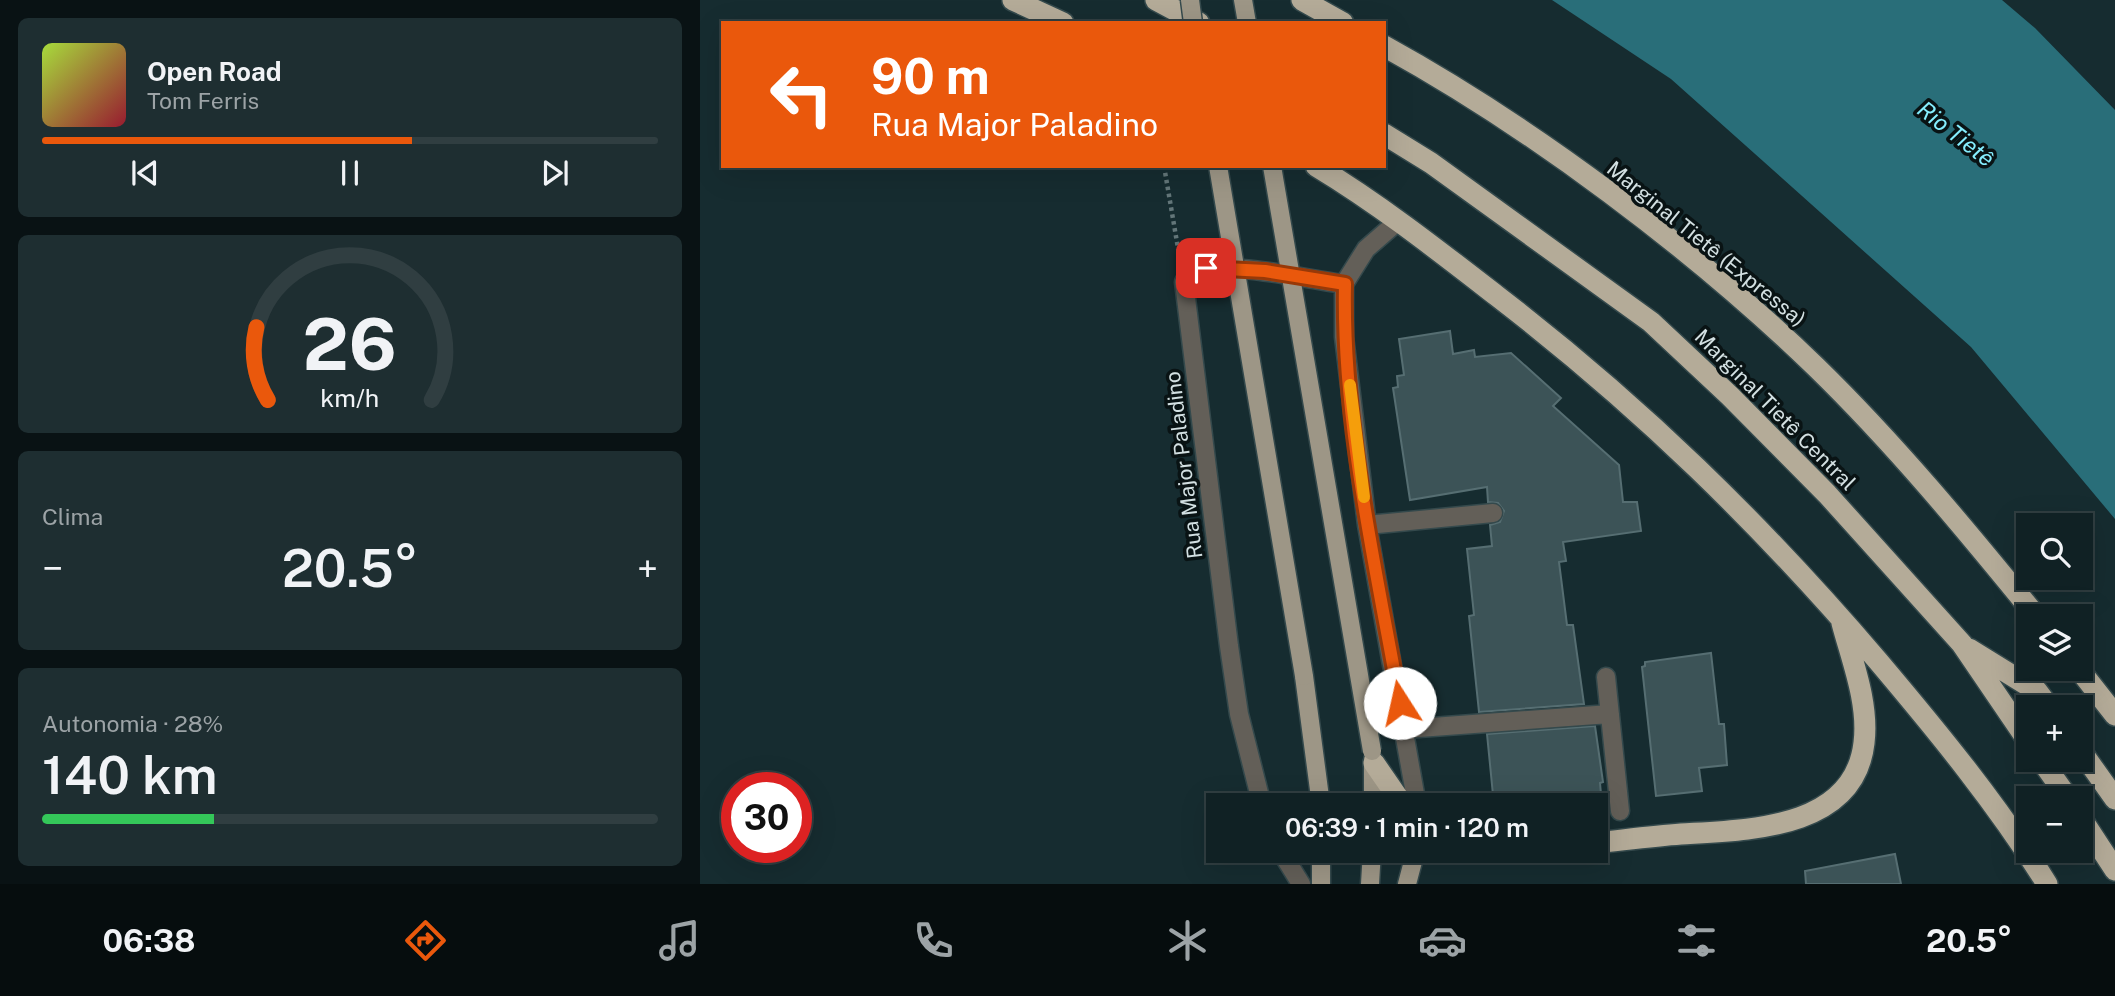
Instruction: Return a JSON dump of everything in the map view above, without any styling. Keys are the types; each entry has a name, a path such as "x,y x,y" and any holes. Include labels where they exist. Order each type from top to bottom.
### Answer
{"highway":[{"path":"1013,0 1059,21"},
{"path":"1156,0 1195,21"},
{"path":"1302,0 1339,21"},
{"name":"Marginal Tietê (Expressa)","path":"1387,48 1489,110 1586,177 1748,304 1816,367 1884,437 2026,604"},
{"name":"Marginal Tietê Central","path":"1386,135 1651,322 1730,396 1827,494 1962,644"},
{"path":"1319,168 1397,222 1597,374 1695,463 1794,565 1841,618 1982,789 2047,884"},
{"path":"1608,842 1765,827 1818,811 1840,795 1855,773 1864,744 1864,708 1841,618"},
{"path":"1962,644 2040,695"},
{"path":"1962,644 2016,723"},
{"path":"2088,681 2115,715"},
{"path":"1373,757 1396,793"},
{"path":"2093,768 2115,799"},
{"path":"2093,836 2115,870"}],"main road":[{"path":"1189,0 1193,21"},
{"path":"1243,0 1247,21"},
{"path":"1218,168 1304,676 1320,793"},
{"path":"1272,168 1373,757 1373,793"},
{"path":"1321,863 1321,884"},
{"path":"1370,884 1371,863"},
{"path":"1407,884 1413,863"}],"street":[{"path":"1397,222 1366,249 1345,284 1344,337 1367,525 1415,793"},
{"path":"1184,282 1188,275 1206,268 1265,271 1345,284"},
{"name":"Rua Major Paladino","path":"1184,282 1233,673 1249,759 1259,793"},
{"path":"1367,525 1493,513"},
{"path":"1606,677 1619,811"},
{"path":"1405,729 1610,714"},
{"path":"1288,863 1301,884"}],"path":[{"path":"1164,168 1184,282"}],"water":[{"name":"Rio Tietê","path":"1552,0 2002,0 2035,28 2115,110 2115,519 1971,347 1671,79"}],"building":[{"path":"1450,331 1453,354 1474,350 1475,357 1511,353 1561,398 1553,406 1619,465 1623,502 1637,502 1641,531 1563,542 1566,561 1559,562 1567,625 1573,625 1584,704 1479,712 1469,616 1474,615 1467,549 1492,546 1490,525 1500,522 1504,511 1498,503 1488,502 1487,487 1410,500 1393,388 1398,387 1397,376 1404,375 1399,339"},
{"path":"1711,653 1719,724 1724,724 1727,765 1699,768 1702,791 1656,796 1642,667 1645,662"},
{"path":"1595,726 1603,782 1600,783 1601,793 1493,793 1487,734"},
{"path":"1895,854 1901,884 1806,884 1805,871"}],"slow traffic":[{"path":"1350,385 1364,497"}],"route":[{"path":"1206,268 1265,271 1345,284 1344,337 1367,525 1400,703"}]}
